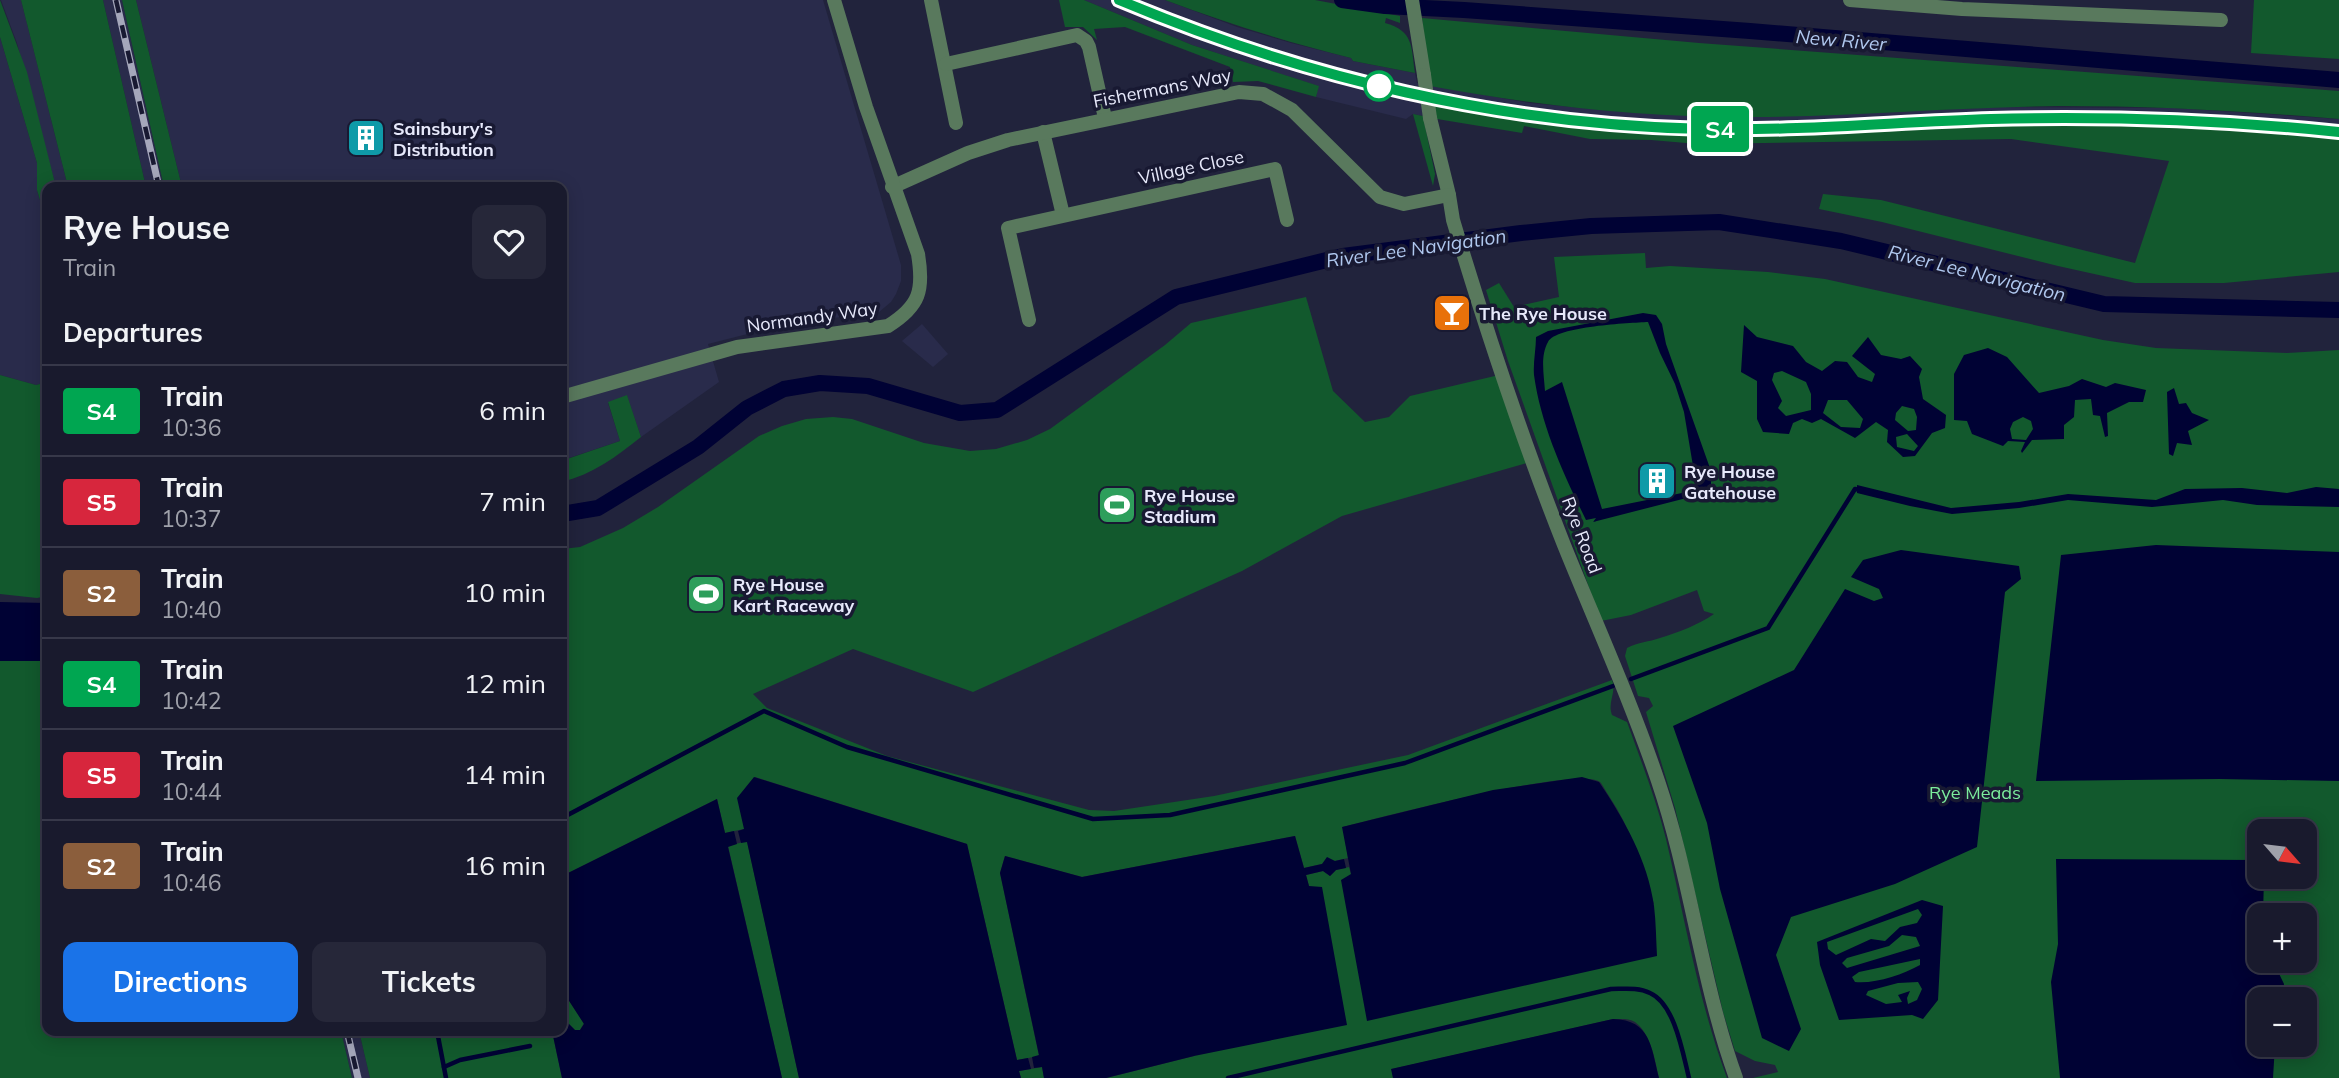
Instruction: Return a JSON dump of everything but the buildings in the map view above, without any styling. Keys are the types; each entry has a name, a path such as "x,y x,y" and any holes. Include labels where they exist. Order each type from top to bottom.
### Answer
{"street":[{"name":"Normandy Way","path":"567,396 737,347 808,335 888,326 905,316 915,303 921,289 918,254 892,187 834,0"},
{"path":"931,0 956,123"},
{"name":"Rye Road","path":"1412,0 1430,118 1453,220 1505,383 1564,544 1659,784 1674,835 1714,1013 1736,1078"},
{"path":"1850,0 1962,9 2221,20"},
{"path":"946,64 1077,35 1090,47 1105,118"},
{"name":"Fishermans Way","path":"892,187 968,153 1043,132 1240,92 1253,92 1272,98 1292,110 1380,197 1404,204 1449,195"},
{"path":"1043,132 1063,215"},
{"name":"Village Close","path":"1029,320 1008,228 1275,169 1287,220"}],"shaded area":[{"path":"1,0 21,0 67,182 55,182 17,43"},
{"path":"103,0 122,0 163,182 145,182"},
{"path":"136,0 823,0 901,265 901,281 891,302 879,312 787,324 708,344 719,382 641,437 627,396 608,403 620,441 567,459 567,182 181,182"},
{"path":"1084,0 1165,0 1237,27 1291,43 1351,58 1353,61 1415,73 1417,83 1530,103 1626,112 1756,117 2002,107 2175,108 2339,119 2339,137 2186,125 2074,124 1947,126 1758,135 1688,134 1590,129 1501,116 1421,100 1423,116 1413,114 1406,119 1316,97 1318,86 1192,45"},
{"path":"0,37 37,163 37,190 42,207 42,383 36,385 0,375"},
{"path":"1643,313 1656,315 1662,324 1666,344 1711,471 1711,484 1706,493 1593,522 1596,518 1586,520 1554,450 1537,394 1534,370 1536,337 1548,331","holes":["1648,322 1675,384 1684,412 1697,490 1602,509 1562,382 1545,391 1543,366 1546,347 1548,342 1564,332 1594,326"]},
{"path":"922,324 948,354 933,367 902,341"},
{"path":"1744,325 1757,337 1793,346 1806,362 1822,371 1835,361 1847,362 1858,377 1872,382 1875,374 1852,356 1868,337 1881,355 1901,359 1910,356 1922,369 1919,377 1923,399 1946,415 1945,428 1932,433 1915,456 1903,457 1887,442 1888,430 1876,422 1855,438 1821,419 1812,423 1802,419 1793,423 1789,434 1763,432 1757,419 1757,381 1741,372","holes":["1782,371 1806,382 1811,394 1811,410 1786,416 1778,408 1782,401 1772,380 1774,373","1828,400 1847,400 1863,419 1860,428 1841,427 1823,413","1902,406 1914,409 1917,417 1916,430 1908,431 1895,420 1896,413","1907,434 1918,446 1914,451 1897,447 1896,437"]},
{"path":"1988,348 2007,357 2039,393 2069,386 2082,379 2106,387 2115,383 2146,390 2143,402 2129,402 2107,413 2108,436 2105,437 2100,416 2093,415 2091,399 2075,400 2074,417 2064,425 2064,439 2032,440 2022,453 2025,442 2008,441 2003,446 1972,434 1967,421 1954,420 1954,374 1964,355","holes":["2023,417 2031,421 2033,429 2026,440 2012,439 2010,429 2013,422"]},
{"path":"2174,388 2179,404 2186,403 2192,413 2209,420 2188,431 2192,445 2177,443 2173,456 2169,454 2167,392"},
{"path":"1857,485 1951,508 2019,502 2068,494 2156,500 2185,489 2242,488 2287,493 2316,487 2339,489 2339,507 2257,505 2223,500 2152,507 2068,500 1952,514 1857,493"},
{"path":"2156,545 2339,552 2339,781 2036,781 2061,555"},
{"path":"1901,550 2019,566 2021,579 2005,592 1977,847 1895,884 1791,917 1776,955 1801,1029 1789,1051 1762,1038 1720,889 1707,823 1673,726 1794,670 1845,589 1874,601 1883,598 1879,589 1851,577 1863,560"},
{"path":"0,602 42,603 42,661 0,661"},
{"path":"754,777 967,844 1017,1060 1028,1058 1031,1069 1019,1071 1021,1078 799,1078 747,842 741,843 738,831 744,829 737,798"},
{"path":"1582,777 1599,782 1641,857 1654,906 1657,956 1367,1021 1341,880 1351,874 1342,827 1493,790"},
{"path":"717,799 725,833 734,831 737,844 728,847 782,1078 562,1078 553,1036 567,1036 567,1022 575,1030 580,1030 584,1024 567,998 567,874"},
{"path":"1295,836 1304,868 1322,864 1327,857 1335,861 1344,859 1346,868 1336,870 1330,876 1323,871 1306,875 1309,886 1322,887 1347,1025 1194,1056 1106,1078 1044,1078 1042,1067 1034,1068 1032,1057 1039,1055 1000,873 1005,856 1082,877"},
{"path":"2056,859 2247,860 2247,889 2264,889 2263,903 2247,903 2247,973 2279,973 2284,984 2284,987 2247,987 2247,1057 2274,1057 2273,1078 2060,1078 2051,982 2058,944"},
{"path":"1922,900 1943,906 1938,1000 1923,1019 1912,1015 1839,1020 1820,965 1817,942","holes":["1918,909 1922,915 1917,923 1900,927 1885,941 1871,939 1836,955 1828,949 1827,942","1902,935 1916,937 1920,946 1847,968 1842,963 1847,958 1889,946","1920,959 1920,965 1880,980 1855,982 1852,977 1859,972","1918,982 1922,989 1917,1000 1908,1004 1910,991 1898,995 1902,1002 1886,1004 1866,995 1868,991 1898,983"]},
{"path":"1613,1019 1635,1024 1642,1030 1651,1046 1659,1078 1393,1078 1391,1069"},
{"path":"342,1036 360,1036 370,1078 352,1078"}],"green space":[{"path":"0,0 27,72 55,182 42,182 42,207 37,190 37,163 0,37"},
{"path":"21,0 103,0 145,182 67,182"},
{"path":"122,0 136,0 181,182 163,182"},
{"path":"1059,0 1084,0 1192,45 1319,86 1316,97 1258,81 1233,82 1230,67 1125,27 1094,29 1097,40 1083,27 1065,27"},
{"path":"1165,0 1315,0 1400,16 1400,23 1386,18 1385,23 1406,35 1415,73 1353,61 1351,58 1257,32"},
{"path":"2254,0 2339,0 2339,59 2251,53"},
{"path":"1422,18 1699,43 2339,91 2339,119 2094,106 1757,117 1593,109 1430,86"},
{"path":"1433,102 1554,123 1676,134 1791,134 2062,124 2220,128 2339,137 2339,272 2224,283 2135,283 1819,209 1823,194 1881,200 2135,263 2169,161 2011,139 1698,144 1590,139 1524,126 1522,133 1437,119"},
{"path":"1413,114 1423,116 1435,174 1433,186"},
{"name":"Rye Meads","path":"1645,253 1646,268 1670,266 1768,272 1825,279 2103,340 2156,348 2287,353 2339,350 2339,1078 1753,1078 1778,1072 1775,1065 1755,1061 1735,1051 1723,1012 1675,808 1646,712 1653,706 1649,698 1638,696 1625,656 1627,648 1631,646 1681,631 1714,614 1704,611 1697,590 1631,615 1601,621 1508,361 1486,290 1499,283 1514,307 1559,297 1554,257"},
{"path":"1306,297 1333,391 1365,422 1389,417 1410,396 1499,375 1527,463 1342,516 1242,571 973,692 853,649 753,694 767,708 887,756 1089,810 1114,811 1214,796 1408,755 1612,680 1612,715 1627,722 1658,809 1700,989 1727,1078 1659,1078 1652,1048 1645,1033 1635,1022 1613,1019 1392,1069 1393,1078 1106,1078 1194,1056 1309,886 1306,875 1323,871 1330,876 1336,870 1349,867 1351,874 1654,904 1636,848 1624,821 1600,782 1584,779 1519,786 1343,827 1348,858 1304,868 1295,836 1082,877 1005,856 1000,873 1039,1056 1017,1060 967,844 755,777 744,829 725,833 717,799 567,874 567,548 580,547 623,528 658,507 759,436 806,419 852,419 924,443 970,451 996,449 1027,440 1050,429 1191,323"},
{"path":"0,375 36,385 42,383 42,597 0,594"},
{"path":"627,395 641,437 604,464 567,480 567,459 620,441 608,402"},
{"path":"0,661 42,661 42,1036 342,1036 352,1078 0,1078"},
{"path":"747,841 799,1078 782,1078 728,846"},
{"path":"567,998 584,1023 580,1030 575,1030 567,1022"},
{"path":"360,1036 553,1036 562,1078 370,1078"},
{"path":"1042,1067 1044,1078 1021,1078 1019,1071"}],"waterway":[{"name":"New River","path":"1342,0 1385,6 1750,31 2339,80"},
{"name":"River Lee Navigation","path":"567,513 598,508 698,447 747,408 784,389 820,383 868,386 960,413 997,410 1176,297 1343,256 1521,233 1591,226 1719,222 1841,241 2104,304 2339,310"},
{"path":"1631,679 1768,628 1855,489 1861,490"},
{"path":"567,815 764,711 847,747 1093,819 1170,815 1405,763 1613,686"},
{"path":"1228,1078 1611,989 1641,990 1659,999 1677,1031 1689,1078"},
{"path":"438,1036 446,1078"},
{"path":"444,1067 460,1060 530,1046"}],"railway":[{"path":"116,0 158,182"},
{"path":"1119,0 1189,28 1333,74 1480,107 1554,118 1705,129 1812,128 1991,119 2078,118 2252,124 2339,132"},
{"path":"348,1036 358,1078"}],"train":[{"name":"S4","path":"1119,0 1228,43 1323,72 1449,101 1601,124 1743,130 1990,119 2089,118 2271,125 2339,132"}],"place":[{"name":"Sainsbury's Distribution","path":"366,138"},
{"name":"The Rye House","path":"1452,313"},
{"name":"Rye House Gatehouse","path":"1657,481"},
{"name":"Rye House Stadium","path":"1117,505"},
{"name":"Rye House Kart Raceway","path":"706,594"}]}
